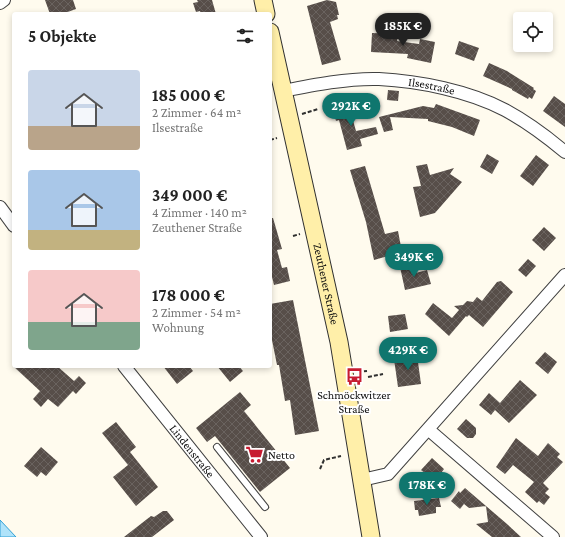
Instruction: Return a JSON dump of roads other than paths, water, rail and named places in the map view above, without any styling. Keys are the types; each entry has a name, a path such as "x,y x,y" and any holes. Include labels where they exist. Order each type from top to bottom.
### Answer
{"main road":[{"path":"263,0 266,12"},
{"name":"Zeuthener Straße","path":"272,41 339,342 371,537"}],"street":[{"path":"0,3 4,0"},
{"name":"Ilsestraße","path":"283,92 352,81 378,79 432,86 457,92 504,109 539,131 565,152"},
{"path":"0,207 12,223"},
{"path":"362,480 388,474 429,430 565,275"},
{"name":"Lindenstraße","path":"126,368 261,537"},
{"path":"429,430 553,537"}],"lane":[{"path":"217,446 265,507"}],"water":[{"path":"0,520 16,537 0,537"}],"place":[{"name":"Schmöckwitzer Straße","path":"354,376"},
{"name":"Netto","path":"255,455"}]}
